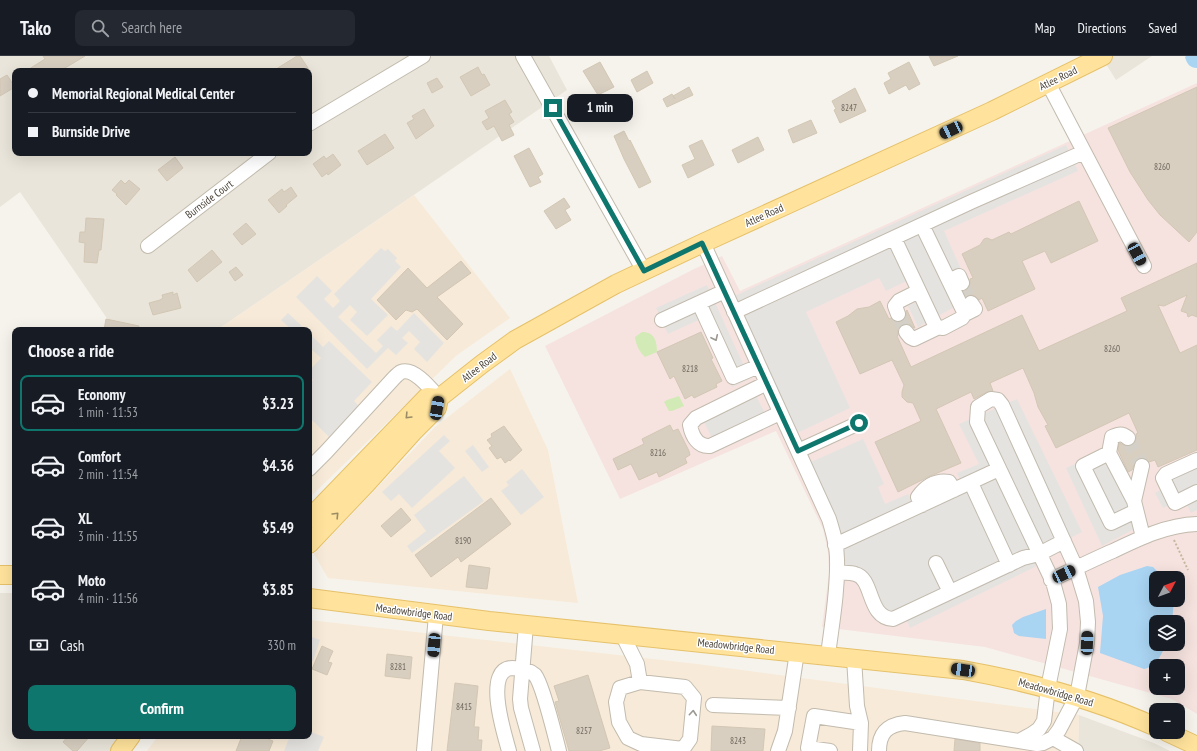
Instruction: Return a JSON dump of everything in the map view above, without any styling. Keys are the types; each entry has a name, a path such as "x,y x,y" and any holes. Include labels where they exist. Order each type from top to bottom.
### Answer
{"main road":[{"name":"Atlee Road","path":"312,541 437,408 439,398 515,340 616,284 702,243 992,111 1103,56"},
{"name":"Atlee Road","path":"312,516 427,397 439,398"},
{"path":"0,575 12,575"},
{"name":"Meadowbridge Road","path":"312,598 526,625 963,670 1008,678 1077,696 1149,724"},
{"path":"120,751 129,739"},
{"path":"1182,739 1197,746"}],"street":[{"path":"312,122 423,56"},
{"path":"523,56 644,271"},
{"path":"1048,83 1144,266"},
{"path":"734,312 1084,152"},
{"name":"Burnside Court","path":"148,246 265,156"},
{"path":"906,332 914,339 939,327 943,328 962,318 968,308 955,282 922,225"},
{"path":"894,238 936,327 939,327"},
{"path":"702,243 829,519 837,558 828,655"},
{"path":"662,320 725,291"},
{"path":"898,314 895,306 899,302 919,291"},
{"path":"699,303 733,377 759,366"},
{"path":"312,466 394,378 402,372 416,374 439,398"},
{"path":"766,383 696,418 690,426 692,433 697,441 705,446 710,446 780,413"},
{"path":"879,751 879,743 886,731 891,726 905,723 1037,744 1043,743 1054,738 1077,696 1087,643 1088,622 1086,601 1076,568 1002,405 998,400 990,399 978,407 976,422 1051,580 1059,604 1060,628 1048,688 1044,721 1039,729 1019,741"},
{"path":"798,451 859,423"},
{"path":"1128,438 1124,434 1118,434 1112,437 1109,453 1135,506 1143,537"},
{"path":"1109,453 1084,466 1111,523 1135,506 1142,466"},
{"path":"1197,460 1166,474 1163,478 1175,503 1197,492"},
{"path":"835,545 999,470"},
{"path":"971,482 1009,564"},
{"path":"1051,580 1143,537 1184,524 1197,524"},
{"path":"836,573 857,574 863,579 879,614 885,619 892,619 1009,564 1023,558 1039,554 1064,541"},
{"path":"936,563 950,592"},
{"path":"424,751 436,615"},
{"path":"526,625 520,699 521,708 533,751"},
{"path":"622,634 637,664 640,682"},
{"path":"778,751 785,731 797,652"},
{"path":"854,658 856,699 861,723 860,751"},
{"path":"510,751 499,712 497,692 501,674 504,670 509,668 523,669 534,675 540,686 559,751"},
{"path":"640,682 685,687 694,698 690,739 683,749 641,744 628,738 619,722 616,702 620,688 640,682"},
{"path":"713,705 789,708"},
{"path":"830,751 808,748 814,716 861,723"},
{"path":"1054,738 1076,751"}],"path":[{"path":"1168,528 1188,570"}],"shaded area":[{"path":"0,56 549,56 567,90 221,327 113,327 20,192 0,207"},
{"path":"1101,56 1152,56 1116,80"},
{"path":"1197,83 1197,714 1185,707 1185,703 1179,703 1172,699 1158,695 1185,695 1185,659 1149,659 1149,693 985,647 822,627 829,573 828,552 823,529 776,431 620,499 545,346 722,256 740,291"},
{"path":"1066,145 1078,171 944,231 961,269 946,276 960,304 918,327 908,306 922,299 913,278 886,291 879,278 806,312 850,408 791,436 728,299"},
{"path":"414,195 510,318 457,355 312,495 312,327 221,327"},
{"path":"381,248 385,251 388,249 397,258 395,261 401,267 371,299 388,315 367,336 350,320 357,312 350,305 338,317 376,353 383,346 377,340 391,326 397,331 414,313 444,343 427,362 414,349 420,342 409,331 402,338 408,343 396,355 388,348 367,369 296,297 317,276 332,291 324,299 333,308 340,301 334,294"},
{"path":"707,285 750,379 732,387 701,319 668,334 656,308"},
{"path":"288,313 303,327 289,327 281,320"},
{"path":"312,336 323,347 329,341 372,382 354,401 359,406 329,437 312,420 312,368 321,358 312,350"},
{"path":"510,369 548,450 578,603 328,578 314,554 435,427"},
{"path":"753,390 768,419 715,444 701,416"},
{"path":"1017,399 1082,532 1039,554 1043,563 910,628 904,614 893,619 863,579 837,573 837,558 804,465 863,439 884,484 878,487 885,504 908,494 915,508 963,486 957,473 979,464 959,424"},
{"path":"444,435 450,441 439,451 455,468 412,508 399,494 391,501 382,492"},
{"path":"473,445 489,467 482,472 465,451"},
{"path":"1107,450 1140,526 1102,546 1066,468"},
{"path":"1197,460 1197,510 1191,513 1184,499 1163,508 1155,493 1167,486 1163,478"},
{"path":"522,469 544,497 521,515 501,491 509,485 506,482"},
{"path":"464,476 484,501 412,553 407,546 426,531 414,515"},
{"path":"0,593 12,593 12,739 117,739 112,751 0,751"},
{"path":"312,620 697,664 1079,715 1078,751 147,751 156,739 312,739"},
{"path":"312,637 320,640 312,661"},
{"path":"1079,715 1154,743 1170,751 1078,751"},
{"path":"312,732 324,737 318,751 284,751 289,739 312,739"}],"green space":[{"path":"642,332 650,334 654,338 657,352 645,357 638,348 635,337"},
{"path":"679,396 684,406 669,411 664,402"}],"water":[{"path":"1197,56 1197,68 1188,64 1185,57"},
{"path":"1147,566 1153,567 1157,571 1149,571 1149,607 1173,607 1173,615 1149,615 1149,651 1162,651 1158,659 1149,659 1148,668 1144,669 1100,653 1103,616 1098,587 1120,575"},
{"path":"1046,609 1046,639 1019,636 1014,633 1012,625 1016,621"}],"building":[{"path":"43,56 85,56 65,68 31,68 45,59"},
{"path":"297,56 300,56 308,68 278,68"},
{"path":"929,56 958,56 934,66"},
{"path":"600,62 614,87 598,95 583,71"},
{"path":"909,62 920,84 909,90 906,85 889,94 884,83 891,79 888,73"},
{"path":"478,67 490,85 471,96 460,77"},
{"path":"647,71 653,83 637,92 631,80"},
{"path":"7,75 12,82 12,89 0,96 0,79"},
{"path":"437,78 443,87 432,93 427,83"},
{"path":"689,87 693,95 667,107 663,99 672,94 673,96"},
{"path":"1197,87 1197,232 1189,242 1160,215 1148,200 1130,172 1108,128"},
{"path":"855,88 866,111 840,123 832,101"},
{"path":"505,100 512,112 509,114 514,122 509,125 514,135 502,141 494,126 487,130 482,122 489,118 485,111"},
{"path":"424,109 434,126 416,139 407,123 414,119 412,116"},
{"path":"811,120 817,133 793,143 788,130"},
{"path":"624,131 651,182 639,188 614,136"},
{"path":"385,134 394,148 367,165 358,151"},
{"path":"758,137 764,150 738,163 732,150"},
{"path":"702,140 714,165 688,178 682,165 695,159 689,146"},
{"path":"529,148 543,174 538,177 541,182 530,187 514,156"},
{"path":"333,154 341,165 328,175 327,173 322,177 313,164 324,156 326,159"},
{"path":"175,157 183,168 167,181 158,170"},
{"path":"121,180 125,184 129,180 140,189 126,205 112,190"},
{"path":"291,187 297,196 279,213 268,200 282,189 284,192"},
{"path":"564,198 570,207 565,210 571,220 556,229 544,211"},
{"path":"1079,201 1098,241 1051,263 1045,251 1022,261 1035,289 988,311 982,298 979,300 975,296 966,296 963,291 969,288 970,279 973,278 962,254 980,245 984,239 987,238 992,240 1009,232 1011,234"},
{"path":"86,218 104,219 101,250 99,250 97,263 84,262 85,243 79,242 80,232 85,232"},
{"path":"246,223 256,234 242,245 233,234"},
{"path":"212,250 222,262 197,282 188,270"},
{"path":"461,261 471,273 437,297 463,324 447,340 417,309 412,312 406,310 396,320 377,300 408,268 427,288"},
{"path":"1197,263 1197,317 1192,315 1188,317 1187,313 1181,311 1187,295 1164,306 1158,305 1180,353 1197,345 1197,450 1158,467 1155,460 1149,462 1144,458 1139,458 1132,470 1128,472 1118,450 1119,443 1127,446 1135,443 1136,434 1138,433 1129,413 1056,448 1045,426 1048,425 1038,407 1034,393 1023,368 990,383 993,391 987,392 974,399 971,392 936,409 961,463 898,492 875,442 921,421 913,403 907,402 902,397 904,385 892,360 860,374 836,322 848,316 857,309 869,307 880,301 889,319 891,318 896,322 901,322 904,320 907,310 915,328 909,324 901,325 898,329 897,336 911,367 1022,315 1039,351 1127,311 1121,298"},
{"path":"236,267 243,275 235,281 229,272"},
{"path":"173,292 173,295 177,293 181,308 153,315 149,303 160,300 163,298 162,295"},
{"path":"106,319 139,326 139,327 105,327"},
{"path":"701,332 713,358 711,359 722,381 716,384 717,387 694,398 692,395 685,399 674,376 670,379 657,352"},
{"path":"670,425 673,431 678,429 689,451 690,455 685,458 687,463 659,477 657,472 639,480 631,464 618,470 613,459 644,444 642,439"},
{"path":"504,426 522,450 510,461 509,460 505,463 501,457 497,459 489,448 492,446 487,440 492,437 491,434"},
{"path":"491,498 511,524 461,562 458,557 431,577 415,555"},
{"path":"401,508 411,520 391,537 381,526"},
{"path":"469,565 490,568 487,589 466,587"},
{"path":"322,646 333,651 328,662 332,663 327,675 312,669"},
{"path":"387,654 412,657 410,679 385,676"},
{"path":"588,675 610,748 599,751 569,751 555,702 559,701 554,686"},
{"path":"455,683 478,686 474,727 479,727 478,740 482,740 481,751 447,751"},
{"path":"712,726 765,729 763,751 711,751"},
{"path":"66,739 87,739 77,751 73,751 63,742"},
{"path":"241,739 268,739 273,741 269,751 236,751"},
{"path":"955,739 980,743 980,751 954,751"}],"tunnel":[{"path":"962,283 971,303"},
{"path":"898,314 906,332"},
{"path":"1128,438 1142,466"}],"route":[{"path":"553,108 644,271 702,243 798,451 859,423"}]}
